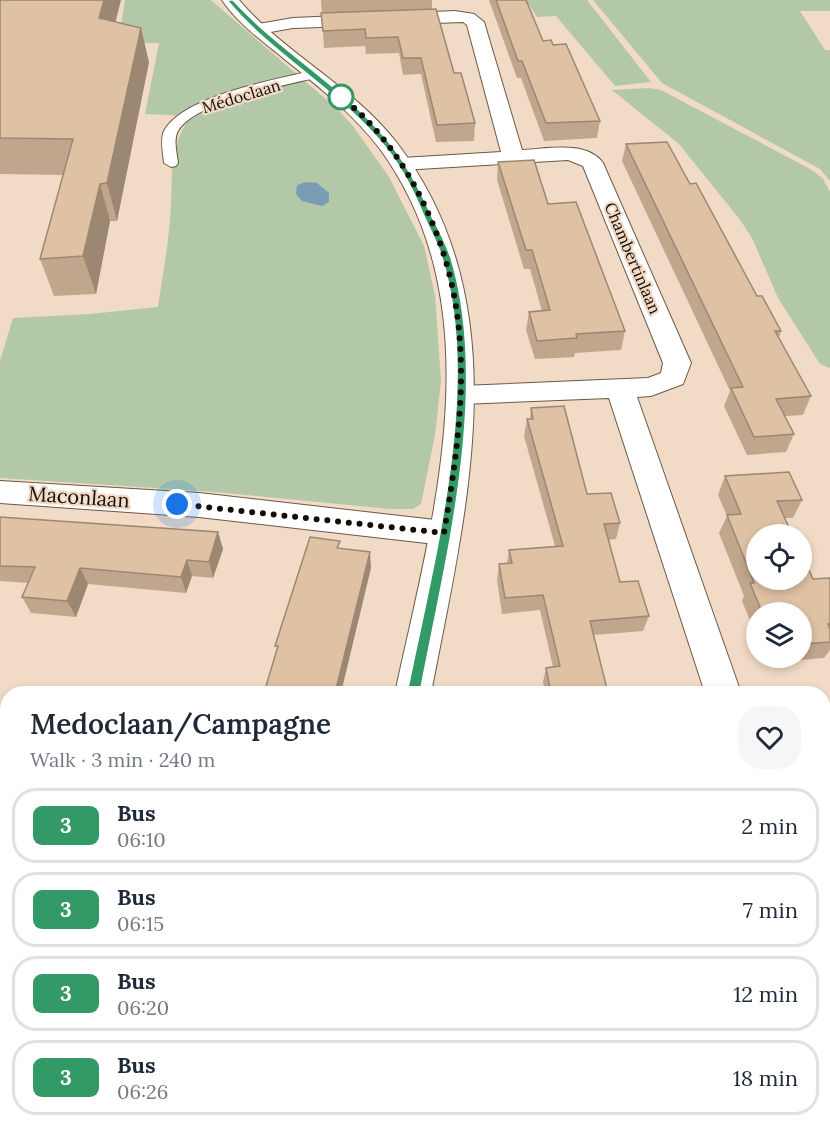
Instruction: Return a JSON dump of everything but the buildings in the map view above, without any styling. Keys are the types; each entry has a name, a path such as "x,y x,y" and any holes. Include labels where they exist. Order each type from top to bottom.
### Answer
{"street":[{"name":"Médoclaan","path":"230,0 259,29 359,113 402,164 429,213 446,257 456,296 461,340 462,395 458,454 414,686"},
{"path":"259,29 293,23 455,16 468,18 475,22 513,156"},
{"name":"Chambertinlaan","path":"402,164 568,154 583,157 592,163 677,363 673,378 651,387 462,395"},
{"path":"620,388 721,686"},
{"name":"Maconlaan","path":"0,492 199,505 444,533"}],"lane":[{"name":"Médoclaan","path":"171,163 171,132 177,122 188,114 216,101 315,74"}],"green space":[{"path":"125,0 211,0 336,108 353,126 389,177 424,246 435,295 441,381 435,435 421,504 413,509 389,509 216,492 0,478 0,361 13,318 90,314 158,307 169,230 174,153 183,129 191,116 145,114 159,43 118,43"},
{"path":"526,0 587,0 651,82 615,86 556,16 537,17"},
{"path":"593,0 830,0 830,11 800,11 825,50 830,50 830,181 820,169 662,83"},
{"path":"649,88 661,90 812,170 823,179 830,192 830,368 820,364 778,298 753,240 741,221 679,144 612,90"}],"water":[{"path":"306,182 317,183 329,193 329,202 322,206 302,201 296,194 297,185"}],"bus line":[{"name":"3","path":"230,0 248,20 348,102 389,147 402,164 429,213 446,257 456,296 461,340 462,395 458,454 414,686"}],"route":[{"path":"177,504 444,533 458,454 462,395 461,340 456,296 438,234 402,164 359,113 341,97"}]}
